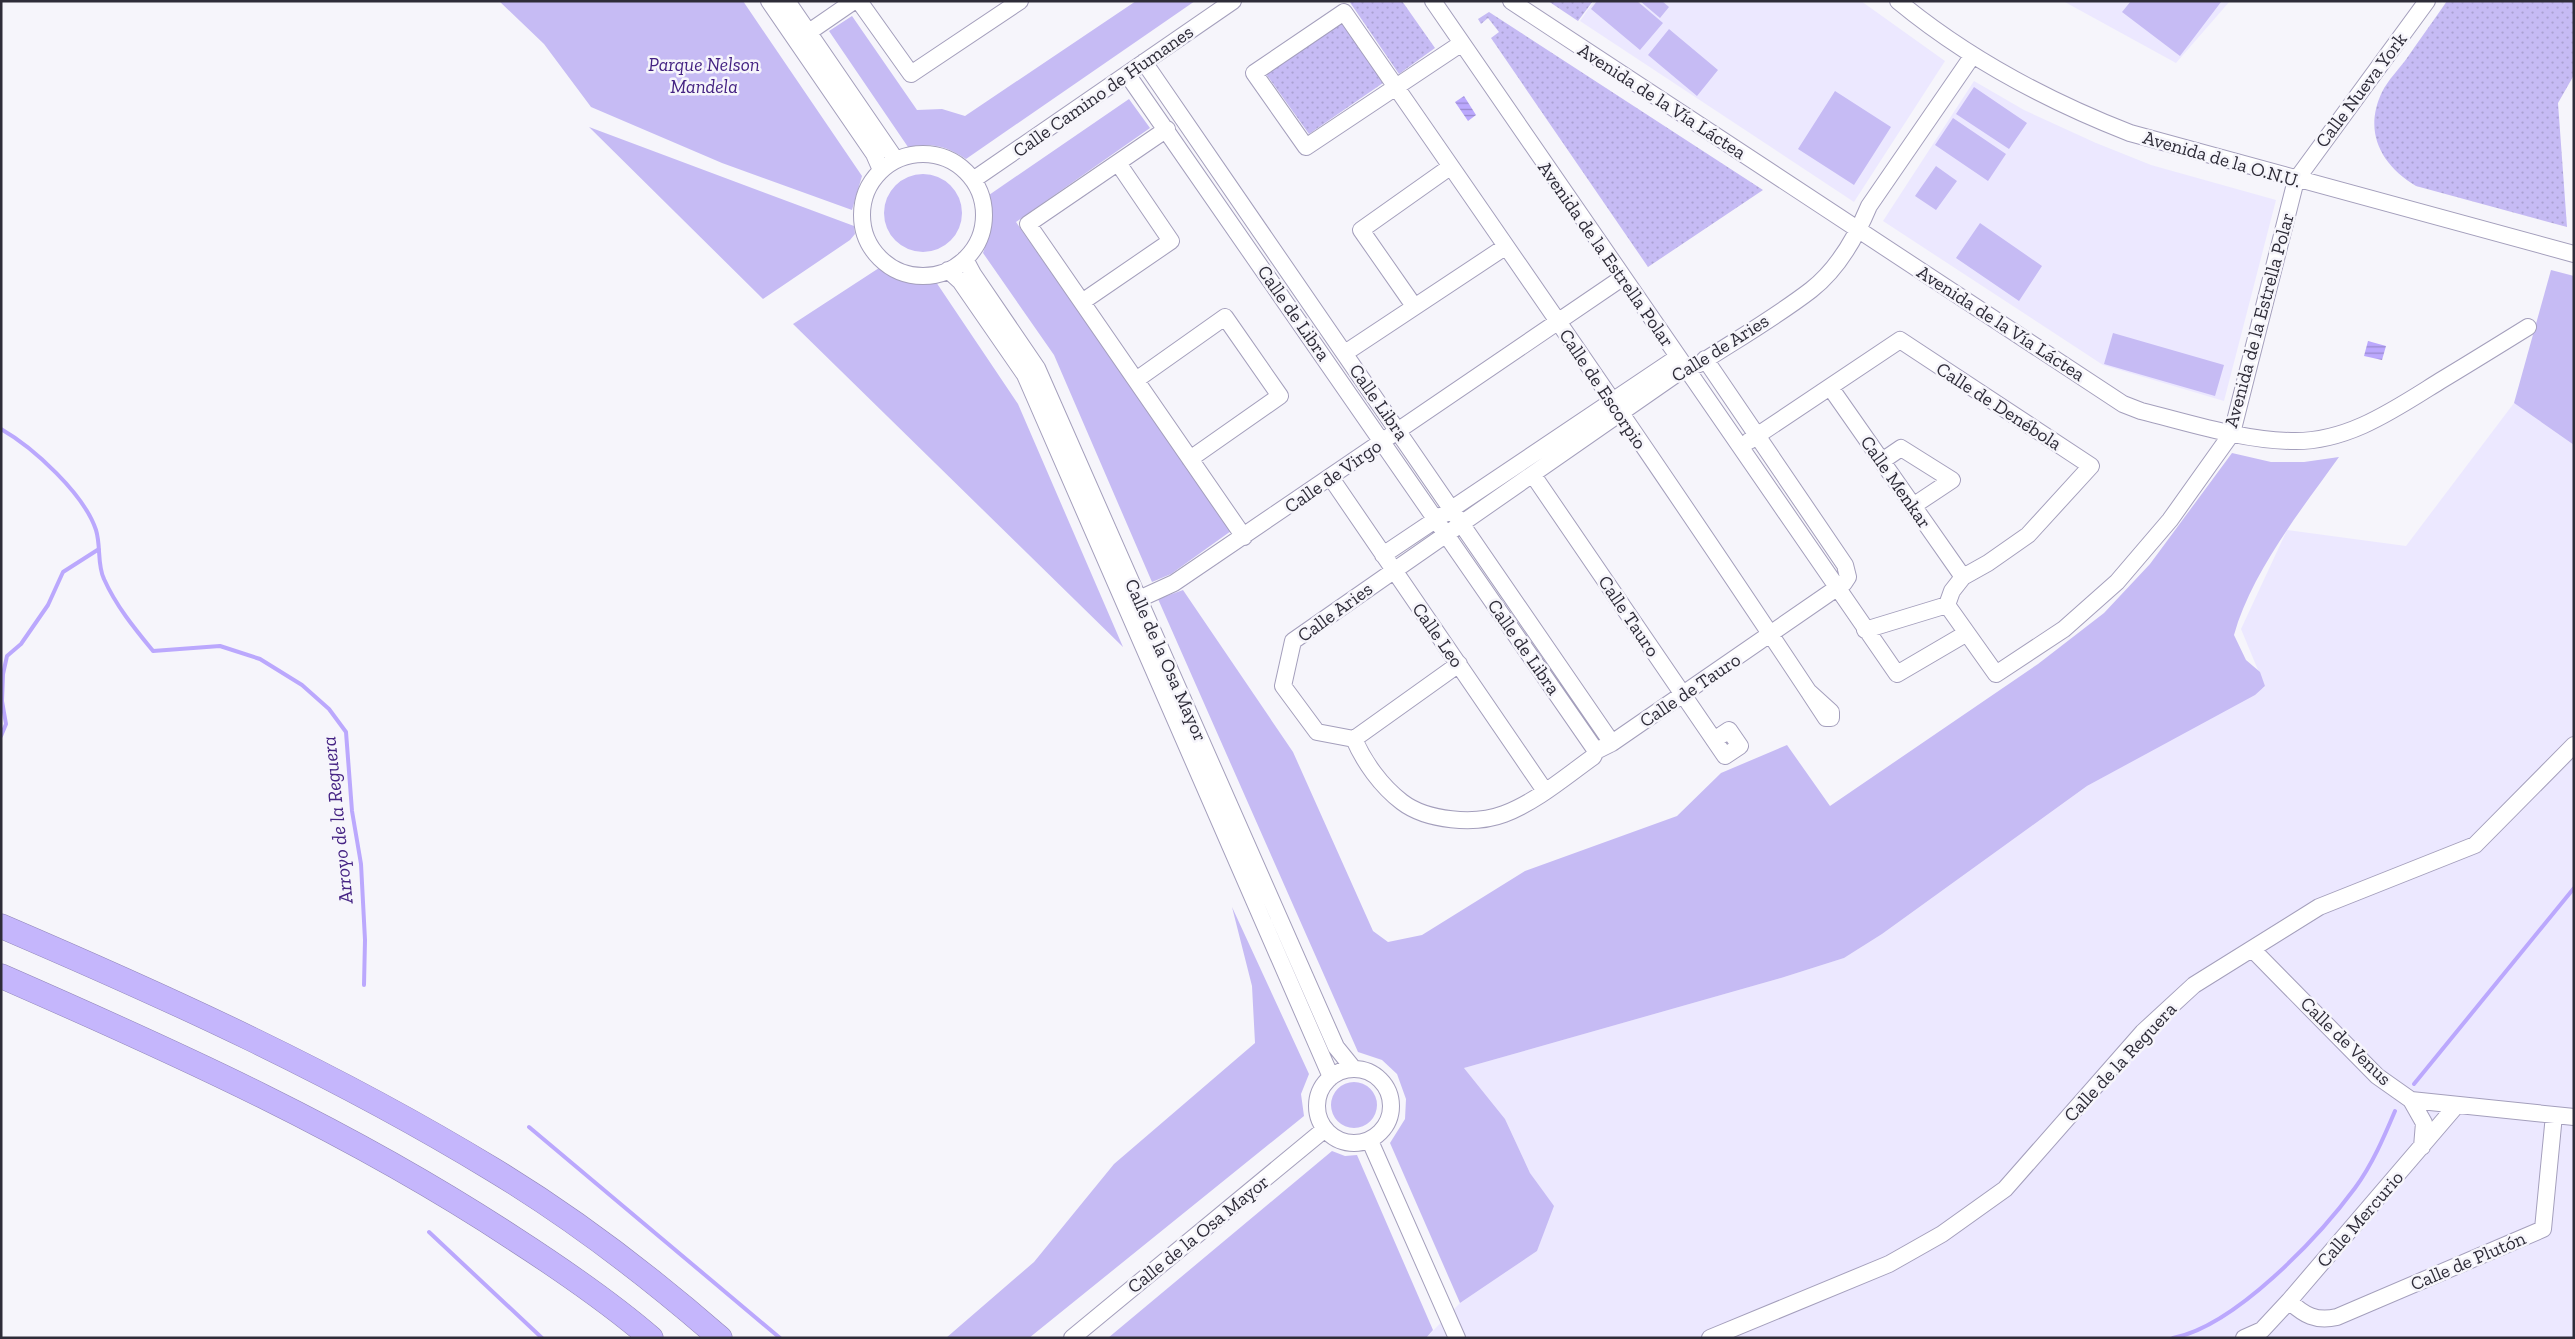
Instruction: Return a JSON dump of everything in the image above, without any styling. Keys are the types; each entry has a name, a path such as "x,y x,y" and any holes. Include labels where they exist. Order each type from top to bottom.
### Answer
{"highway":[{"path":"1,926 231,1029 415,1124 493,1170 596,1239 720,1338"},
{"path":"1,976 185,1058 275,1101 384,1159 458,1201 543,1257 651,1338"}],"street":[{"path":"769,1 874,154 881,170"},
{"path":"787,1 896,160"},
{"path":"809,32 854,1"},
{"path":"859,1 911,74 1020,1"},
{"name":"Calle Camino de Humanes","path":"973,180 1233,1"},
{"name":"Avenida de la Estrella Polar","path":"1433,1 1739,448 1897,674 1967,633"},
{"name":"Avenida de la Vía Láctea","path":"1511,1 2123,404 2141,411 2263,439 2318,440 2355,430 2397,408 2528,327"},
{"name":"Avenida de la O.N.U.","path":"1898,1 1972,55 2017,80 2110,126 2296,180 2574,254"},
{"name":"Calle Nueva York","path":"2296,180 2427,1"},
{"name":"Calle de Escorpio","path":"1462,42 1395,86 1306,147 1254,73 1344,12 1395,86 1505,247 1558,321 1809,692"},
{"name":"Calle de Aries","path":"1383,555 1441,527 1682,363 1705,360 1812,290 1834,267 1859,231 1868,206 1972,55"},
{"name":"Calle Libra","path":"1144,62 1612,744"},
{"name":"Calle de Libra","path":"1126,74 1167,129 1596,751"},
{"path":"1167,129 1028,224 1244,537"},
{"path":"912,154 938,156 961,167 973,180 980,193 984,221 974,248 965,259 948,270 924,276 902,272 886,263 874,250 866,236 862,220 865,196 881,170 896,160 912,154"},
{"path":"1082,302 1171,241 1118,163"},
{"path":"1414,306 1361,230 1450,167"},
{"name":"Avenida de la Estrella Polar","path":"1947,605 1996,674 2064,629 2117,582 2164,527 2232,432 2296,180"},
{"path":"1345,353 1505,247"},
{"name":"Calle de la Osa Mayor","path":"965,259 973,274 1038,368 1336,1047 1353,1068"},
{"name":"Calle de la Osa Mayor","path":"948,270 960,281 1025,375 1331,1077"},
{"name":"Calle de Virgo","path":"1139,599 1174,583 1244,537 1622,278"},
{"path":"1136,380 1225,317 1280,396 1190,459"},
{"name":"Calle de Denébola","path":"1739,448 1900,340 2091,466 2028,535 1988,563 1963,577 1952,591 1947,605"},
{"path":"1705,360 1847,568 1848,577 1837,590"},
{"name":"Calle Menkar","path":"1830,387 1963,577"},
{"name":"Calle de Aries","path":"1456,517 1533,475 1616,408"},
{"path":"1882,461 1900,448 1952,480 1913,506"},
{"name":"Calle Tauro","path":"1533,475 1725,756"},
{"name":"Calle Leo","path":"1331,478 1545,791"},
{"name":"Calle de Aries","path":"1393,570 1441,527"},
{"name":"Calle Aries","path":"1354,739 1317,732 1283,686 1293,641 1393,570"},
{"name":"Calle de Tauro","path":"1545,791 1593,757 1596,751 1612,744 1837,590"},
{"path":"1865,630 1947,605"},
{"path":"1459,664 1354,739 1362,757 1402,803 1443,820 1484,820 1516,809 1545,791"},
{"name":"Calle de la Reguera","path":"1710,1338 1889,1264 1942,1234 2005,1189 2143,1032 2194,985 2319,907 2476,845 2574,745"},
{"name":"Calle de Venus","path":"2252,949 2377,1076 2411,1100 2574,1117"},
{"path":"1353,1068 1373,1074 1383,1082 1392,1106 1388,1123 1380,1134 1370,1141 1360,1144 1346,1143 1334,1138 1325,1129 1317,1109 1321,1092 1331,1077 1353,1068"},
{"path":"2411,1100 2424,1123 2422,1146"},
{"name":"Calle Mercurio","path":"2244,1338 2262,1330 2289,1301 2456,1106"},
{"name":"Calle de Plutón","path":"2289,1301 2308,1316 2326,1320 2337,1317 2543,1229 2554,1115"},
{"name":"Calle de la Osa Mayor","path":"1072,1338 1325,1129"},
{"path":"1370,1141 1457,1338"}],"shaded area":[{"path":"1594,1 1861,1 1945,61 1854,202 1580,21"},
{"path":"2063,1 2230,1 2176,63"},
{"path":"1974,81 2024,110 2096,143 2151,165 2276,200 2224,401 2103,365 1883,221"},
{"path":"1464,96 1476,115 1468,121 1455,102"},
{"path":"2368,341 2386,346 2382,360 2364,356"},
{"path":"2514,403 2574,445 2574,1338 1426,1338 1460,1303 1537,1251 1553,1206 1530,1173 1505,1119 1464,1068 1781,978 1844,958 1882,934 2087,786 2265,687 2241,629 2287,530 2406,546"}],"green space":[{"name":"Parque Nelson Mandela","path":"499,1 743,1 862,176 852,210 722,163 591,107 544,44"},
{"path":"1136,1 1195,1 966,159 938,146 908,147 829,31 852,16 917,110 942,109 965,116"},
{"path":"1349,1 1402,1 1435,48 1399,74"},
{"path":"1548,1 1593,1 1578,21"},
{"path":"1597,1 1637,1 1663,23 1640,50 1591,9"},
{"path":"1640,1 1662,1 1669,7 1660,18"},
{"path":"2131,1 2221,2 2180,56 2122,12"},
{"path":"2447,1 2574,1 2574,75 2558,103 2567,227 2416,186 2404,178 2385,158 2375,134 2374,121 2382,92"},
{"path":"1489,12 1763,190 1648,267 1491,38 1499,32 1488,18 1481,24 1478,19"},
{"path":"1341,22 1383,83 1309,134 1266,74"},
{"path":"1669,29 1718,70 1697,96 1648,55"},
{"path":"1974,87 2027,123 2009,149 1956,114"},
{"path":"1835,91 1891,127 1854,185 1798,149"},
{"path":"1129,99 1150,128 1016,222 1231,531 1171,574 1152,582 1054,355 983,253 991,224 992,210 989,195"},
{"path":"1953,118 2006,154 1988,181 1935,145"},
{"path":"589,127 854,226 855,234 850,240 763,299"},
{"path":"1936,166 1957,181 1936,210 1915,196"},
{"path":"923,174 938,177 955,191 959,198 962,213 959,228 945,245 938,249 923,252 908,249 891,235 887,228 884,213 887,198 901,181 908,177"},
{"path":"1980,223 2042,266 2019,301 1956,258"},
{"path":"879,268 905,282 936,282 1018,404 1123,647 793,324"},
{"path":"2551,270 2574,276 2574,445 2514,403"},
{"path":"2113,333 2224,365 2215,396 2104,364"},
{"path":"2232,453 2271,462 2304,462 2339,457 2294,520 2265,565 2252,588 2234,635 2246,660 2260,672 2265,686 2255,695 2087,786 1882,934 1844,958 1781,978 1464,1068 1505,1119 1530,1173 1554,1206 1537,1251 1460,1303 1390,1143 1405,1119 1406,1099 1397,1074 1382,1060 1358,1052 1158,599 1183,590 1293,752 1373,931 1388,942 1422,935 1525,871 1677,816 1721,773 1787,745 1830,806 2038,664 2104,613 2150,564"},
{"path":"1232,907 1309,1074 1301,1094 1304,1116 1029,1338 946,1338 1034,1262 1114,1164 1255,1043 1252,986"},
{"path":"1354,1082 1367,1086 1373,1092 1377,1105 1373,1118 1367,1124 1354,1128 1341,1124 1335,1118 1331,1105 1335,1092 1341,1086"},
{"path":"1332,1151 1345,1156 1357,1155 1433,1330 1426,1338 1108,1338"}],"waterway":[{"name":"Arroyo de la Reguera","path":"1,429 42,460 81,502 96,530 100,568 109,589 126,617 153,651 220,646 260,659 302,685 329,709 346,732 352,811 361,864 365,940 364,985"},
{"path":"1,736 6,724 2,701 3,674 7,656 21,644 48,605 63,572 99,549"},
{"path":"2414,1084 2574,888"},
{"path":"2173,1338 2197,1330 2222,1317 2248,1298 2298,1254 2320,1231 2355,1188 2377,1151 2395,1111"},
{"path":"529,1127 780,1338"},
{"path":"429,1232 542,1338"}]}
